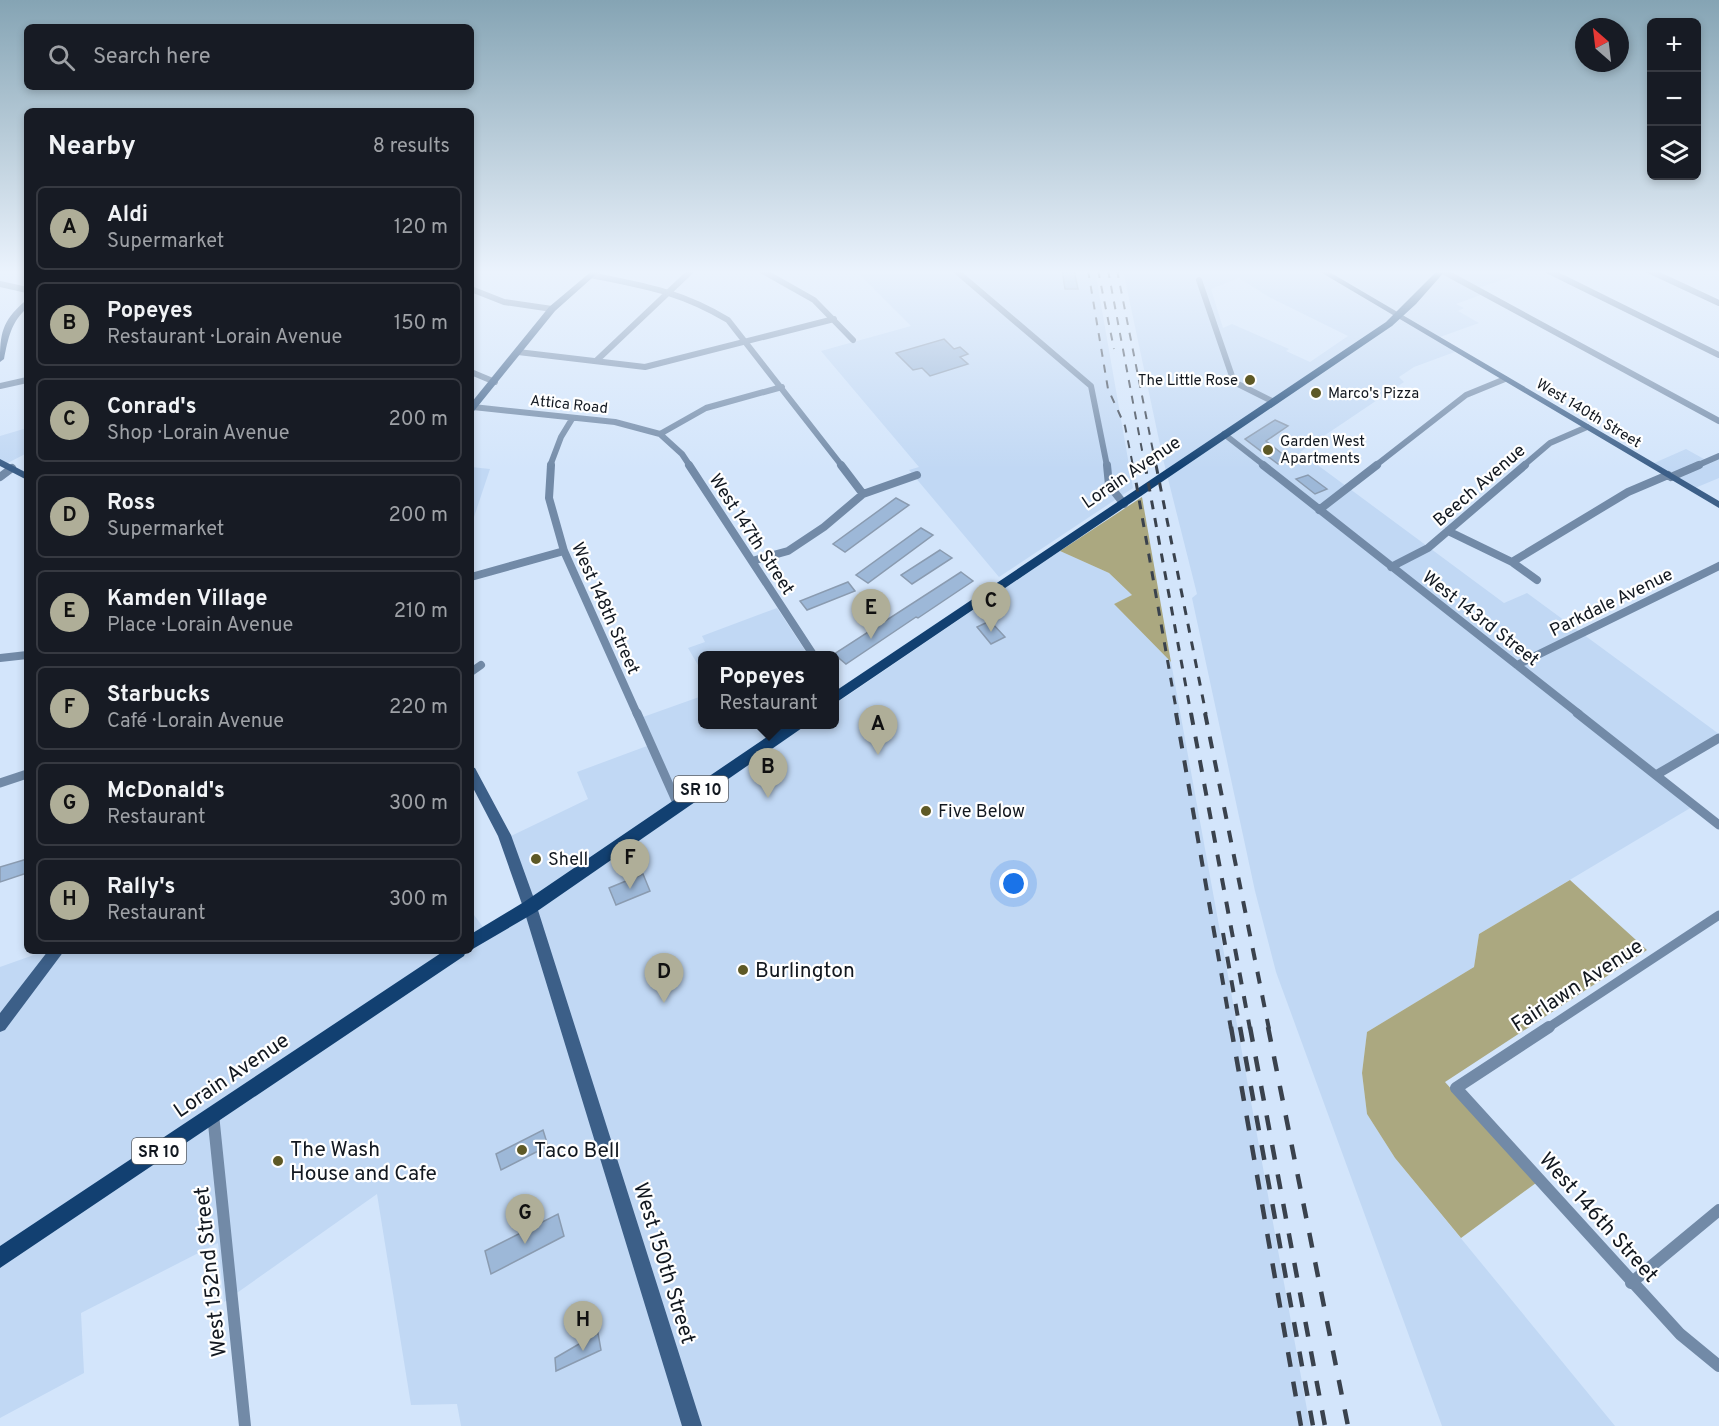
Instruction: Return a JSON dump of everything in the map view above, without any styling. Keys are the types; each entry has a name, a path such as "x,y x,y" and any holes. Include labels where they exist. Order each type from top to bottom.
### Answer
{"main road":[{"path":"0,359 2,337"},
{"path":"474,406 530,337"},
{"name":"Lorain Avenue","path":"839,691 1124,504 1272,400 1369,337"},
{"name":"West 140th Street","path":"1434,337 1719,506"},
{"path":"0,462 24,475"},
{"name":"SR 10","path":"474,941 530,907 790,729"},
{"name":"West 150th Street","path":"474,778 504,835 530,907 692,1426"},
{"path":"0,1025 55,954"},
{"name":"Lorain Avenue","path":"0,1257 453,954"}],"street":[{"path":"596,361 622,337"},
{"path":"742,337 863,494"},
{"path":"518,352 645,367 771,337"},
{"path":"1035,337 1091,386 1109,485 1124,504"},
{"path":"1218,337 1234,382 1272,400"},
{"path":"1564,337 1719,421"},
{"path":"1682,337 1719,355"},
{"path":"474,373 495,382"},
{"path":"1319,510 1466,394 1505,380"},
{"path":"0,386 24,381"},
{"path":"660,434 706,408 782,387"},
{"name":"Attica Road","path":"474,408 615,422 660,434"},
{"name":"West 148th Street","path":"572,419 558,441 546,488 549,509 564,551 678,805"},
{"name":"Beech Avenue","path":"1391,567 1428,548 1550,443 1587,427"},
{"name":"West 147th Street","path":"660,434 682,454 811,651"},
{"name":"West 143rd Street","path":"1224,434 1719,825"},
{"path":"1512,562 1628,492 1719,456"},
{"path":"0,477 12,468"},
{"path":"752,561 788,551 824,527 863,494 917,475"},
{"path":"1448,531 1512,562 1537,580"},
{"path":"474,576 564,551"},
{"name":"Parkdale Avenue","path":"1517,665 1719,566"},
{"path":"0,658 24,655"},
{"path":"474,670 481,664"},
{"path":"1656,775 1719,738"},
{"path":"0,783 24,775"},
{"name":"Fairlawn Avenue","path":"1456,1088 1719,915"},
{"name":"West 146th Street","path":"1456,1088 1680,1334 1719,1366"},
{"name":"West 152nd Street","path":"213,1114 245,1426"},
{"path":"1631,1282 1719,1210"}],"shaded area":[{"path":"873,337 1107,337 1133,488 999,577 909,470 919,467 821,351"},
{"path":"1137,337 1261,337 1289,349 1286,351 1310,362 1347,337 1441,337 1460,350 1414,367 1399,377 1404,382 1300,452 1504,603 1527,593 1719,734 1655,771 1697,804 1479,934 1474,967 1367,1032 1362,1073 1367,1114 1395,1158 1615,1426 1442,1426 1276,972 1255,891 1192,598 1197,594 1163,459"},
{"path":"24,429 24,455 0,465 0,436"},
{"path":"1686,449 1704,459 1719,459 1719,478 1695,488 1652,464"},
{"path":"474,467 490,469 474,517"},
{"path":"1142,497 1171,662 1114,604 1132,595 1109,573 1060,551"},
{"path":"1060,551 1109,573 1133,596 1114,604 1171,662 1310,1426 461,1426 457,1404 411,1405 377,1194 224,1302 218,1243 81,1313 84,1373 0,1418 0,967 37,954 474,954 474,915 486,931 532,899 511,836 588,799 577,772 655,743 643,717 698,697 698,729 839,729 839,701"},
{"path":"777,608 805,651 698,651 698,665 688,648 705,642 702,636"},
{"path":"1570,880 1647,950 1445,1082 1536,1183 1461,1238 1395,1158 1367,1114 1362,1073 1367,1032 1474,967 1479,934"}],"building":[{"path":"944,339 954,349 960,347 968,354 960,357 968,364 930,376 922,368 913,370 896,353"},
{"path":"1275,420 1288,426 1266,441 1290,460 1278,464 1245,439"},
{"name":"Garden West Apartments","path":"1308,475 1327,489 1315,494 1296,479"},
{"path":"896,498 909,505 845,552 833,544"},
{"path":"921,528 933,535 868,583 856,575"},
{"path":"940,550 952,558 912,584 901,575"},
{"path":"961,572 973,581 846,664 839,658 839,651"},
{"path":"848,582 855,591 807,610 800,601"},
{"path":"990,621 1005,637 991,644 977,627"},
{"path":"24,860 24,874 0,882 0,867"},
{"path":"643,874 650,891 616,905 609,888"},
{"name":"Taco Bell","path":"543,1130 548,1146 501,1170 496,1154"},
{"path":"558,1214 564,1236 491,1274 485,1251"},
{"path":"598,1333 601,1350 556,1371 555,1358"}],"railway":[{"path":"1099,337 1108,389 1125,426 1133,466"},
{"path":"1111,337 1114,349"},
{"path":"1121,337 1145,466"},
{"path":"1130,337 1156,466"},
{"path":"1133,465 1177,714"},
{"path":"1145,465 1191,714"},
{"path":"1156,465 1206,714"},
{"path":"1176,713 1231,1029"},
{"path":"1191,713 1250,1029"},
{"path":"1205,713 1269,1029"},
{"path":"1223,933 1240,1029"},
{"path":"1231,1027 1301,1426"},
{"path":"1240,1027 1313,1426"},
{"path":"1250,1027 1325,1426"},
{"path":"1268,1027 1348,1426"}],"place":[{"name":"The Little Rose","path":"1250,380"},
{"name":"Marco's Pizza","path":"1316,393"},
{"name":"Garden West Apartments","path":"1268,450"},
{"name":"Conrad's","path":"991,632"},
{"name":"Kamden Village","path":"871,639"},
{"name":"Aldi","path":"878,755"},
{"name":"Popeyes","path":"768,798"},
{"name":"Five Below","path":"926,811"},
{"name":"Shell","path":"536,859"},
{"name":"Starbucks","path":"630,889"},
{"name":"Burlington","path":"743,970"},
{"name":"Ross","path":"664,1003"},
{"name":"Taco Bell","path":"522,1150"},
{"name":"The Wash House and Cafe","path":"278,1161"},
{"name":"McDonald's","path":"525,1244"},
{"name":"Rally's","path":"583,1351"}]}
